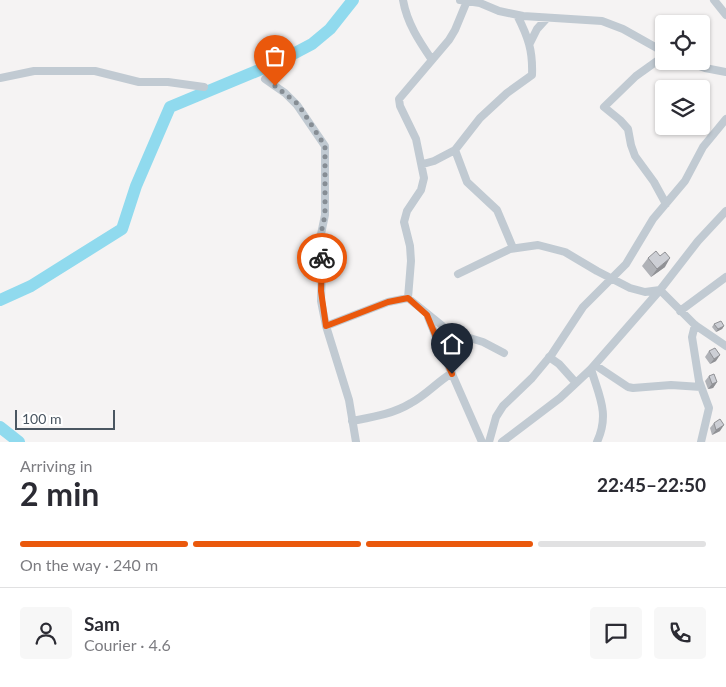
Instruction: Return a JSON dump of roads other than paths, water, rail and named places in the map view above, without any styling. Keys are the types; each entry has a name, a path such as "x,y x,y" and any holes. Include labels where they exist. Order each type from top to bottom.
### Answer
{"street":[{"path":"404,0 405,10 411,26 432,60"},
{"path":"408,298 411,260 410,246 404,222 407,211 424,184 422,164 416,139 402,112 400,99 456,30 465,0 517,15 594,20 608,23 623,29 655,49"},
{"path":"714,0 726,15"},
{"path":"422,164 434,161 455,150 480,118 507,93 532,75 533,56 530,43 517,15"},
{"path":"530,43 537,29 548,18"},
{"path":"655,61 636,76 604,107 628,129 633,151 666,204"},
{"path":"710,69 726,72"},
{"path":"0,78 34,70 95,71 139,82 168,82 204,87"},
{"path":"265,78 298,104 325,146 325,215 320,238 321,291 326,326 349,400 356,442"},
{"path":"489,442 496,417 503,406 532,378 549,357 583,307 626,264 648,227 685,181 703,147 726,120"},
{"path":"455,150 467,182 497,210 513,248"},
{"path":"502,442 560,398 593,367 660,290 698,241 726,211"},
{"path":"458,274 497,254 513,248 532,245 559,249 571,254 596,271 636,290 645,292 660,290"},
{"path":"680,311 726,277"},
{"path":"660,290 695,324 726,346"},
{"path":"326,326 388,302 408,298"},
{"path":"408,298 450,332 483,342 504,353"},
{"path":"427,315 482,442"},
{"path":"695,324 692,337 701,387 709,408 701,442"},
{"path":"549,357 559,364 576,383"},
{"path":"593,367 633,388 671,385 701,387"},
{"path":"593,367 604,410 601,433 597,442"},
{"path":"352,421 384,415 412,403 452,374"}],"waterway":[{"path":"0,300 31,286 122,229 136,186 170,107 276,63 312,44 330,29 353,0"},
{"path":"0,427 19,442"}]}
